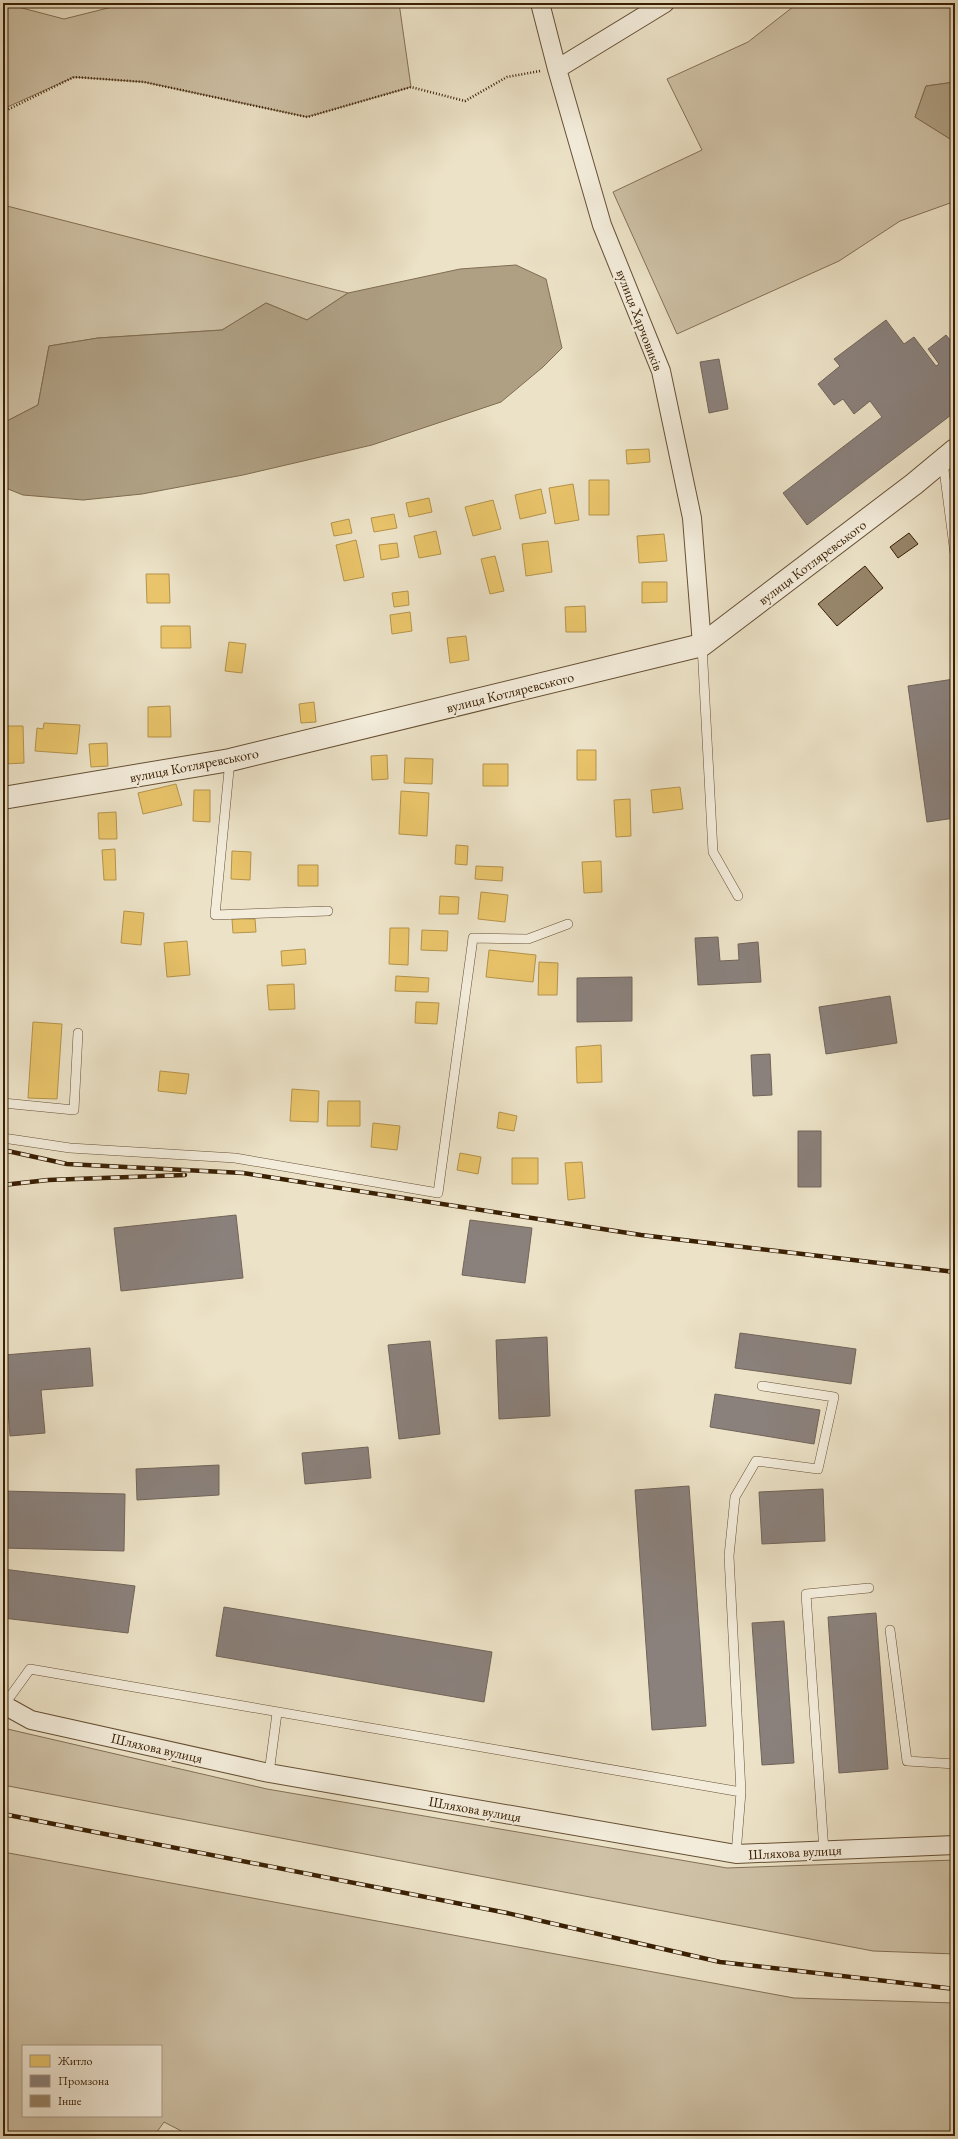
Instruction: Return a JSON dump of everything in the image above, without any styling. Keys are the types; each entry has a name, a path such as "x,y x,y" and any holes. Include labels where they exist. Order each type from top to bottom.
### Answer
{"street":[{"name":"вулиця Харчовиків","path":"540,3 557,69 602,225 661,371 692,518 702,646"},
{"path":"557,69 665,3"},
{"name":"вулиця Котляревського","path":"3,798 230,760 702,646 949,455"},
{"name":"Шляхова вулиця","path":"4,1704 31,1720 269,1773 736,1854 955,1845"}],"lane":[{"path":"949,455 955,554"},
{"path":"702,646 713,852 738,896"},
{"path":"230,760 215,915 328,911"},
{"path":"3,1138 70,1148 235,1158 438,1193 473,938 528,939 568,924"},
{"path":"3,1103 74,1110 78,1033"},
{"path":"736,1854 741,1792 729,1556 736,1497 756,1461 818,1469 834,1397 762,1386"},
{"path":"824,1851 806,1594 869,1588"},
{"path":"890,1630 907,1761 955,1764"},
{"path":"4,1704 30,1669 277,1713 741,1792"},
{"path":"269,1773 277,1713"}],"path":[{"path":"3,112 74,77 144,82 307,117 411,87 465,101 508,77 557,69"}],"shaded area":[{"path":"3,3 64,19 128,3 399,3 411,87 307,117 144,82 74,77 3,109"},
{"path":"798,3 955,3 955,82 926,86 915,117 955,142 955,199 953,202 900,221 839,261 677,334 613,192 702,150 667,79 748,42"},
{"path":"955,82 955,142 915,117 926,86"},
{"path":"3,205 348,293 307,320 266,303 222,330 98,338 49,346 38,405 3,423"},
{"path":"516,265 546,279 562,348 543,367 501,402 372,445 243,475 142,494 83,500 23,495 3,487 3,423 38,405 49,346 98,338 222,330 266,303 307,320 348,293 460,269"},
{"path":"3,1728 267,1789 727,1868 955,1860 955,1954 873,1951 3,1785"},
{"path":"3,1852 794,1998 955,2003 955,2136 191,2136 164,2122 154,2136 3,2136"}],"building: Житло":[{"path":"649,449 650,462 627,464 626,450"},
{"path":"589,480 609,480 609,515 589,515"},
{"path":"573,484 579,520 555,524 549,488"},
{"path":"541,489 546,513 520,519 515,495"},
{"path":"429,498 432,512 409,517 406,503"},
{"path":"493,500 501,529 473,536 465,507"},
{"path":"394,514 397,528 374,532 371,518"},
{"path":"349,519 352,533 334,536 331,523"},
{"path":"436,531 441,554 419,558 414,536"},
{"path":"664,534 667,561 639,563 637,536"},
{"path":"356,540 364,577 344,581 336,545"},
{"path":"548,541 552,572 526,576 522,544"},
{"path":"397,543 399,557 381,560 379,545"},
{"path":"495,556 504,591 490,594 481,559"},
{"path":"146,574 169,574 170,603 147,603"},
{"path":"642,582 667,582 667,602 642,603"},
{"path":"408,591 409,605 394,607 392,593"},
{"path":"585,606 586,632 566,632 565,607"},
{"path":"410,612 412,631 392,634 390,615"},
{"path":"161,626 190,626 191,648 161,648"},
{"path":"466,636 469,660 450,663 447,638"},
{"path":"229,642 246,644 242,673 225,671"},
{"path":"314,702 316,722 301,723 299,704"},
{"path":"170,706 171,737 148,737 148,707"},
{"path":"44,723 80,725 77,754 35,751 37,728 43,729"},
{"path":"3,726 23,726 24,763 4,764"},
{"path":"107,743 108,766 91,767 89,744"},
{"path":"577,750 596,750 596,780 577,780"},
{"path":"387,755 388,779 372,780 371,756"},
{"path":"405,758 433,759 432,784 404,783"},
{"path":"483,764 508,764 508,786 483,786"},
{"path":"176,784 182,805 143,814 138,793"},
{"path":"680,787 683,809 653,813 651,790"},
{"path":"194,790 210,790 210,822 193,821"},
{"path":"401,791 429,793 427,836 399,834"},
{"path":"630,799 631,836 616,837 614,800"},
{"path":"116,812 117,839 99,839 98,813"},
{"path":"456,845 468,846 467,865 455,864"},
{"path":"115,849 116,880 104,880 102,850"},
{"path":"232,851 251,852 250,880 231,879"},
{"path":"601,861 602,892 584,893 582,862"},
{"path":"298,865 318,865 318,886 298,886"},
{"path":"476,866 503,867 502,881 475,879"},
{"path":"481,892 508,895 505,922 478,919"},
{"path":"440,896 459,897 458,914 439,914"},
{"path":"124,911 144,913 141,945 121,943"},
{"path":"232,919 255,919 256,932 233,933"},
{"path":"390,928 409,928 408,965 389,964"},
{"path":"422,930 448,931 447,951 421,950"},
{"path":"187,941 190,975 167,977 164,943"},
{"path":"305,949 306,964 282,966 281,951"},
{"path":"489,950 536,955 533,982 486,977"},
{"path":"539,962 558,963 557,995 538,995"},
{"path":"396,976 429,978 428,992 395,991"},
{"path":"294,984 295,1009 269,1010 267,985"},
{"path":"416,1002 439,1003 437,1024 415,1023"},
{"path":"33,1022 62,1024 57,1099 28,1098"},
{"path":"601,1045 602,1082 577,1083 576,1047"},
{"path":"160,1071 189,1074 186,1094 158,1091"},
{"path":"292,1089 319,1091 318,1122 290,1121"},
{"path":"328,1101 360,1101 360,1126 327,1126"},
{"path":"499,1112 517,1116 514,1131 497,1128"},
{"path":"373,1123 400,1126 397,1150 371,1147"},
{"path":"460,1153 481,1157 478,1174 457,1170"},
{"path":"512,1158 538,1158 538,1184 512,1184"},
{"path":"582,1162 585,1198 568,1200 565,1163"}],"building: Промзона":[{"path":"886,320 904,344 914,337 936,366 939,364 928,349 946,335 955,346 955,412 807,525 783,493 882,417 870,401 854,414 843,399 834,405 818,384 840,366 834,359"},
{"path":"719,359 728,409 709,413 700,362"},
{"path":"954,679 955,818 927,822 908,686"},
{"path":"718,937 720,961 739,960 738,944 758,942 761,982 698,985 695,938"},
{"path":"632,977 632,1021 577,1022 577,978"},
{"path":"890,996 897,1043 826,1054 819,1007"},
{"path":"770,1054 772,1095 753,1096 751,1055"},
{"path":"798,1131 821,1131 821,1187 798,1187"},
{"path":"236,1215 243,1278 121,1291 114,1228"},
{"path":"470,1220 532,1228 525,1283 462,1275"},
{"path":"740,1333 856,1349 851,1384 735,1368"},
{"path":"547,1337 550,1416 499,1419 496,1340"},
{"path":"430,1341 440,1434 399,1439 388,1345"},
{"path":"90,1348 93,1386 41,1390 45,1433 10,1436 4,1355"},
{"path":"715,1394 820,1410 814,1444 710,1427"},
{"path":"368,1447 371,1478 305,1484 302,1453"},
{"path":"219,1465 219,1495 137,1500 136,1469"},
{"path":"689,1486 706,1726 652,1730 635,1490"},
{"path":"823,1489 825,1541 762,1544 759,1492"},
{"path":"3,1491 125,1494 124,1551 3,1548"},
{"path":"3,1569 135,1586 128,1633 3,1618"},
{"path":"224,1607 492,1652 484,1702 216,1656"},
{"path":"876,1613 888,1769 839,1773 828,1617"},
{"path":"784,1621 794,1763 762,1765 752,1623"}],"building: Інше":[{"path":"909,533 918,544 898,558 890,547"},
{"path":"865,566 883,588 837,626 818,604"}],"railway":[{"path":"3,1150 67,1164 243,1173 641,1235 955,1272"},
{"path":"3,1185 48,1180 185,1175"},
{"path":"3,1814 507,1913 720,1962 955,1989"}]}
